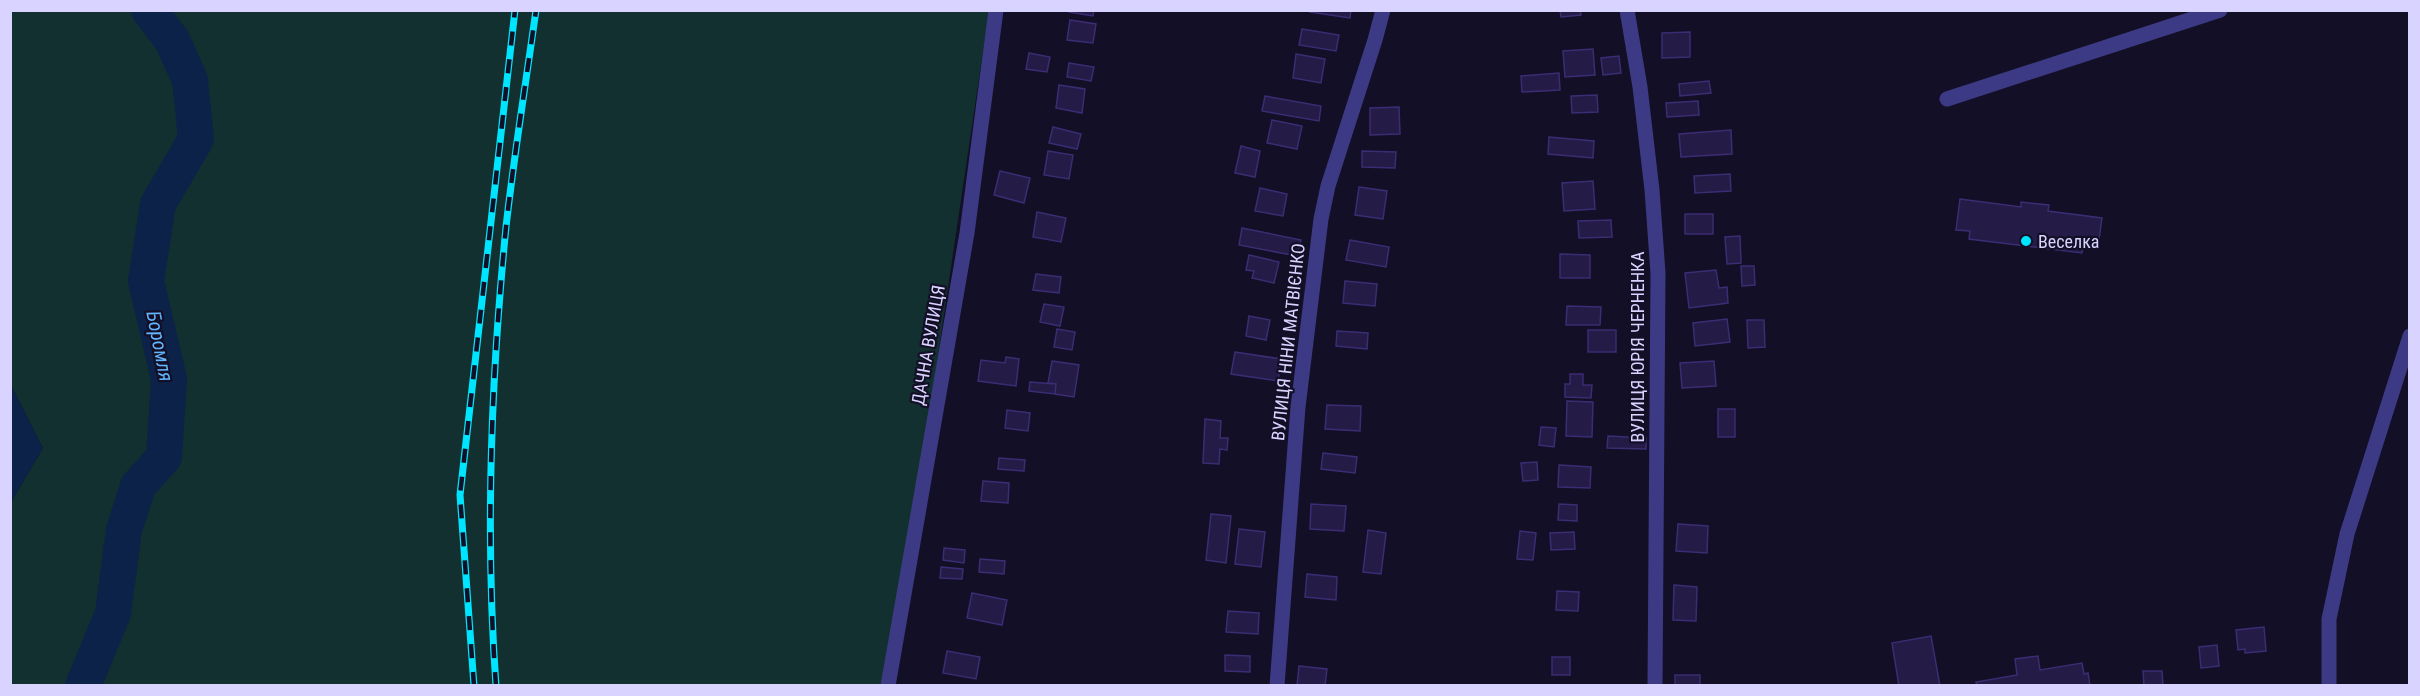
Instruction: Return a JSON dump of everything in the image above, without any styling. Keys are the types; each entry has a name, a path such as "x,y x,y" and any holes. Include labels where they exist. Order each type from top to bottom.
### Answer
{"street":[{"name":"ДАЧНА ВУЛИЦЯ","path":"888,686 967,233 996,10"},
{"name":"ВУЛИЦЯ НІНИ МАТВІЄНКО","path":"1277,686 1298,407 1321,219 1328,186 1376,40 1383,10"},
{"name":"ВУЛИЦЯ ЮРІЯ ЧЕРНЕНКА","path":"1627,10 1643,110 1658,273 1655,686"},
{"path":"1947,99 2220,10"},
{"path":"2329,686 2329,619 2347,534 2409,336"}],"green space":[{"path":"10,11 989,11 929,416 886,685 11,685 11,502 43,448 11,386"}],"water":[{"path":"11,386 43,448 11,502"}],"building":[{"path":"1069,10 1094,10 1093,16 1069,12"},
{"path":"1310,10 1351,10 1350,18 1310,12"},
{"path":"1560,10 1580,10 1581,15 1561,17"},
{"path":"1070,20 1096,24 1093,43 1067,40"},
{"path":"1302,29 1339,35 1336,51 1299,45"},
{"path":"1690,32 1690,57 1662,58 1662,33"},
{"path":"1593,49 1595,75 1565,77 1563,51"},
{"path":"1029,53 1050,57 1047,72 1026,69"},
{"path":"1296,54 1325,59 1321,83 1293,78"},
{"path":"1619,56 1621,73 1603,75 1601,58"},
{"path":"1069,63 1094,67 1091,81 1067,77"},
{"path":"1559,73 1560,90 1522,92 1521,76"},
{"path":"1709,81 1711,93 1680,96 1679,84"},
{"path":"1059,85 1085,89 1082,113 1056,108"},
{"path":"1597,95 1598,112 1572,113 1571,96"},
{"path":"1265,96 1321,106 1319,121 1262,111"},
{"path":"1698,101 1699,115 1667,117 1666,103"},
{"path":"1399,107 1400,134 1370,135 1370,108"},
{"path":"1272,120 1302,126 1297,149 1267,143"},
{"path":"1053,127 1081,134 1077,149 1049,143"},
{"path":"1731,130 1732,154 1681,157 1679,134"},
{"path":"1549,137 1594,141 1593,158 1548,154"},
{"path":"1241,146 1260,151 1255,177 1235,173"},
{"path":"1048,151 1073,155 1069,179 1044,175"},
{"path":"1362,151 1396,152 1395,168 1362,167"},
{"path":"1000,171 1030,178 1024,203 994,195"},
{"path":"1730,174 1731,191 1695,193 1694,176"},
{"path":"1593,181 1595,209 1564,211 1562,183"},
{"path":"1359,187 1387,191 1383,219 1355,215"},
{"path":"1260,188 1287,194 1283,216 1255,211"},
{"path":"1960,199 2021,207 2021,202 2049,205 2048,211 2102,218 2098,247 2083,245 2082,253 1969,239 1970,231 1956,230"},
{"path":"1037,212 1066,218 1061,242 1033,237"},
{"path":"1685,214 1713,214 1713,234 1685,234"},
{"path":"1611,220 1612,237 1579,238 1578,221"},
{"path":"1242,228 1301,240 1297,256 1239,245"},
{"path":"1740,236 1741,263 1727,264 1725,237"},
{"path":"1350,240 1389,247 1386,267 1346,260"},
{"path":"1560,254 1590,255 1590,278 1560,278"},
{"path":"1249,255 1279,262 1274,283 1252,278 1254,271 1246,270"},
{"path":"1741,266 1754,266 1755,285 1742,286"},
{"path":"1716,270 1719,288 1727,287 1728,303 1689,308 1685,273"},
{"path":"1036,274 1061,277 1059,293 1033,290"},
{"path":"1345,281 1377,284 1375,306 1343,303"},
{"path":"1044,304 1064,307 1060,326 1040,322"},
{"path":"1567,306 1601,307 1600,325 1566,325"},
{"path":"1249,316 1270,320 1266,340 1246,336"},
{"path":"1727,319 1730,342 1695,346 1693,323"},
{"path":"1747,320 1764,320 1765,347 1748,348"},
{"path":"1057,329 1075,332 1072,350 1054,347"},
{"path":"1588,330 1616,330 1616,352 1588,352"},
{"path":"1337,331 1368,333 1367,349 1336,346"},
{"path":"1235,352 1281,359 1278,381 1231,374"},
{"path":"1006,357 1019,359 1016,386 978,381 981,360 1005,363"},
{"path":"1052,361 1079,365 1074,397 1055,394 1056,384 1048,383"},
{"path":"1714,361 1716,386 1682,388 1680,363"},
{"path":"1570,374 1583,374 1583,385 1592,385 1591,398 1565,397 1565,384 1570,384"},
{"path":"1030,382 1056,384 1055,394 1029,391"},
{"path":"1567,401 1593,402 1592,437 1566,436"},
{"path":"1327,405 1361,406 1360,431 1325,429"},
{"path":"1718,409 1735,409 1735,437 1718,437"},
{"path":"1007,410 1030,413 1028,431 1005,428"},
{"path":"1205,419 1221,421 1220,438 1228,438 1227,450 1220,449 1219,464 1203,463"},
{"path":"1541,427 1556,428 1554,447 1539,445"},
{"path":"1608,436 1646,438 1646,449 1607,448"},
{"path":"1323,453 1357,457 1355,473 1321,469"},
{"path":"999,458 1025,460 1024,471 998,469"},
{"path":"1537,462 1538,480 1523,481 1521,463"},
{"path":"1559,465 1591,467 1590,488 1558,487"},
{"path":"983,481 1009,483 1008,503 981,501"},
{"path":"1311,504 1346,506 1344,531 1310,529"},
{"path":"1559,504 1577,505 1577,521 1558,520"},
{"path":"1211,514 1231,516 1226,563 1206,560"},
{"path":"1678,524 1708,526 1707,553 1676,551"},
{"path":"1239,529 1265,532 1261,567 1235,564"},
{"path":"1368,530 1386,533 1381,574 1363,572"},
{"path":"1520,531 1536,533 1533,560 1517,559"},
{"path":"1574,532 1575,549 1551,550 1550,533"},
{"path":"944,548 965,550 964,563 943,560"},
{"path":"980,559 1005,561 1004,574 979,572"},
{"path":"941,567 963,569 962,579 940,578"},
{"path":"1307,574 1337,577 1336,600 1305,597"},
{"path":"1674,585 1697,587 1696,621 1673,620"},
{"path":"1557,591 1579,592 1578,611 1556,610"},
{"path":"972,593 1007,600 1002,625 967,618"},
{"path":"1228,611 1259,613 1258,634 1226,632"},
{"path":"2264,627 2266,651 2245,653 2245,649 2238,650 2236,630"},
{"path":"1931,636 1940,686 1899,686 1892,643"},
{"path":"2217,645 2219,666 2201,668 2199,647"},
{"path":"947,651 980,657 976,679 943,673"},
{"path":"1225,655 1250,656 1250,672 1225,671"},
{"path":"2038,656 2040,670 2082,663 2084,674 2088,673 2090,686 1977,686 1976,682 2017,675 2015,659"},
{"path":"1552,657 1570,657 1570,675 1552,675"},
{"path":"1299,666 1327,669 1325,686 1297,686"},
{"path":"2143,671 2162,671 2163,686 2144,686"},
{"path":"1675,675 1700,675 1700,686 1675,686"}],"waterway":[{"name":"Боромля","path":"83,686 113,613 124,530 138,486 164,457 169,379 146,281 158,204 196,139 190,80 172,40 149,10"}],"railway":[{"path":"474,686 460,495 515,10"},
{"path":"496,686 490,514 493,399 506,227 536,10"}],"place":[{"name":"Веселка","path":"2026,241"}]}
